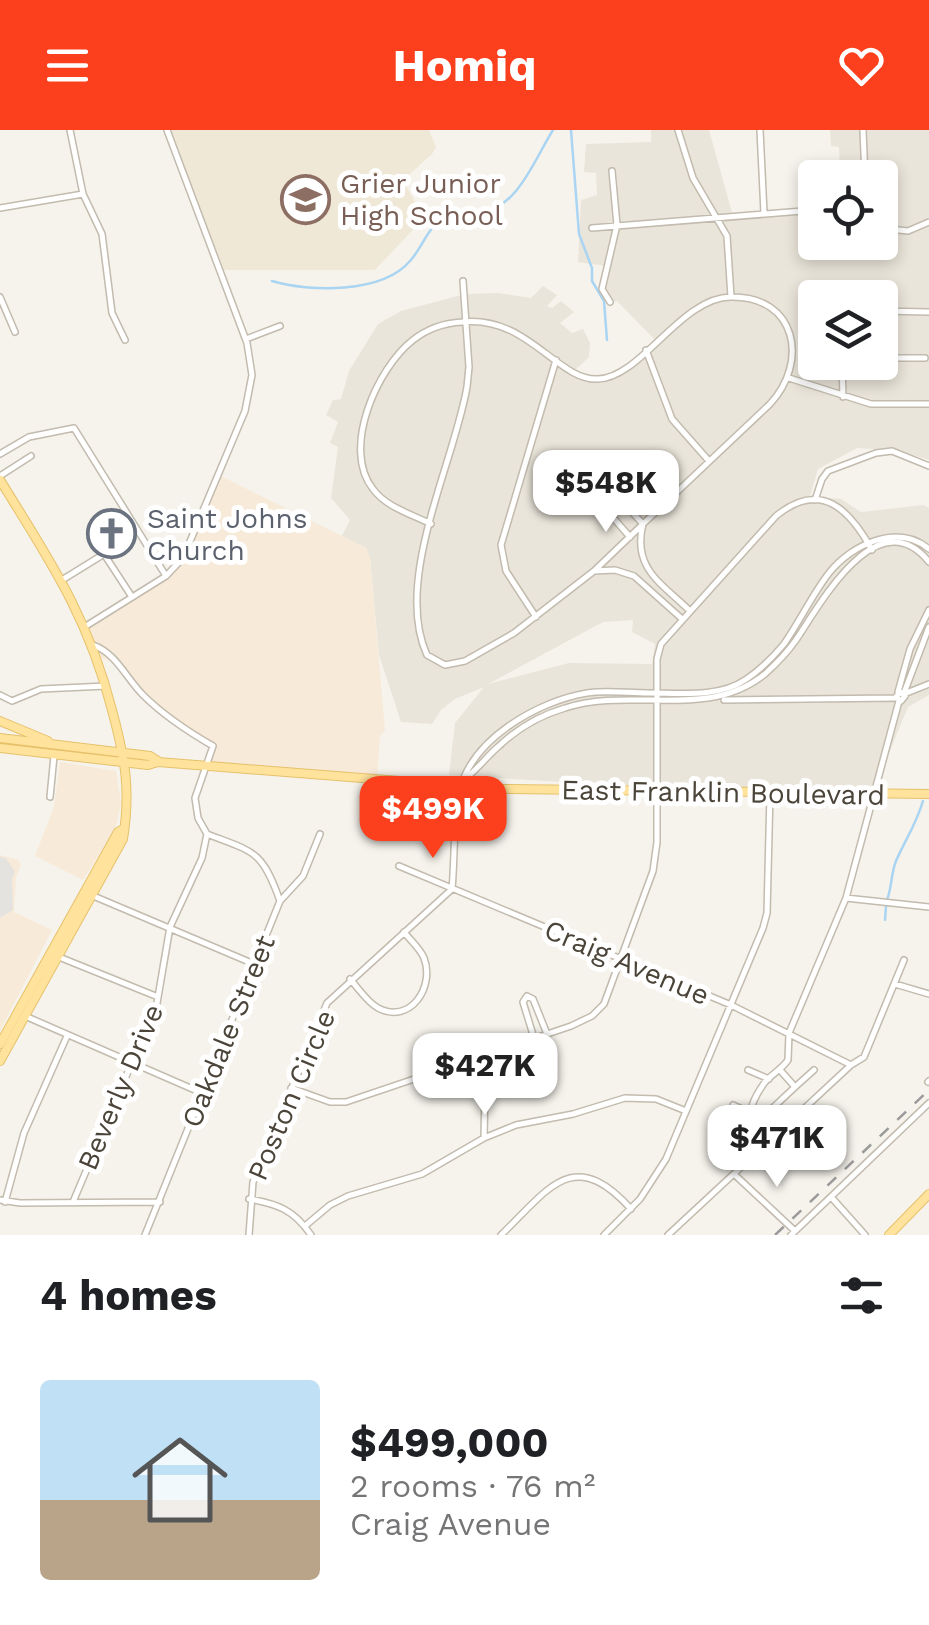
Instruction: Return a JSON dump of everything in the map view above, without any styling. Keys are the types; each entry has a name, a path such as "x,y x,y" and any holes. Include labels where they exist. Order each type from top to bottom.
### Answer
{"main road":[{"path":"0,478 62,580 94,645 123,757 129,808 124,829 118,832 88,893 0,1044"},
{"path":"0,720 52,742"},
{"path":"96,749 108,746 117,731"},
{"name":"East Franklin Boulevard","path":"0,738 96,749 148,765 158,762 658,793 929,794"},
{"name":"East Franklin Boulevard","path":"0,748 54,756 123,757"},
{"path":"0,1061 88,893"},
{"path":"888,1235 927,1198"}],"street":[{"path":"70,130 83,194 102,234 112,313 125,340"},
{"path":"86,626 179,564 245,411 252,375 246,339 167,130"},
{"path":"678,130 693,178 728,243 730,296"},
{"path":"760,130 764,214"},
{"path":"863,130 864,160"},
{"path":"610,302 602,289 617,225 612,171"},
{"path":"0,208 83,194"},
{"path":"592,228 798,211"},
{"path":"898,230 908,231 929,222"},
{"path":"431,524 388,503 372,489 360,464 360,436 387,371 404,348 432,328 467,321 510,328 579,375 599,380 616,375 702,306 730,296 760,302 787,325 793,352 788,378 770,404 594,571 508,637 459,663 445,665 432,660 422,642 418,586 464,408 469,367 467,321 464,281"},
{"path":"0,297 15,332"},
{"path":"898,311 929,312"},
{"path":"246,339 280,326"},
{"path":"646,350 672,420 710,462"},
{"path":"898,358 926,358"},
{"path":"536,617 506,571 501,544 556,360"},
{"path":"788,378 871,404 929,404"},
{"path":"843,380 843,397"},
{"path":"0,454 29,438 74,428 166,576"},
{"path":"815,500 828,471 876,453 892,451 929,466"},
{"path":"0,478 30,456"},
{"path":"630,536 596,496 596,484 608,486 643,524"},
{"path":"291,1088 330,1102 346,1102 582,1022 596,1013 604,1004 622,960 653,871 658,793 657,659 661,644 776,516 798,502 815,500 848,512 870,547"},
{"path":"643,524 640,545 644,566 689,610"},
{"path":"658,697 730,688 754,674 784,644 830,573 850,554 898,536 916,540 929,549"},
{"path":"682,693 714,700 741,690 775,665 831,585 870,547 908,546 929,562"},
{"path":"62,580 104,554 132,597"},
{"path":"594,571 615,570 634,576 681,618"},
{"path":"762,1148 749,1131 751,1113 769,1079 788,1060 789,1033 846,898 910,650 929,610"},
{"path":"900,696 929,627"},
{"name":"Beverly Drive","path":"73,1202 158,997 170,927 202,860 206,834 194,802 213,746 163,713 130,682 108,652 94,645"},
{"path":"452,889 463,782 512,736 561,709 602,700 658,697 880,700 929,684"},
{"path":"0,695 12,701 42,689 106,686"},
{"path":"50,797 54,756"},
{"path":"604,1235 660,1172 767,913 770,793"},
{"path":"206,834 258,855 280,900"},
{"name":"Oakdale Street","path":"145,1235 280,900 303,876 320,834"},
{"name":"Craig Avenue","path":"400,866 732,1005 851,1065"},
{"name":"Poston Circle","path":"248,1235 249,1199 257,1168 328,1003 452,889"},
{"path":"88,893 254,964"},
{"path":"846,898 929,906"},
{"path":"350,979 372,1004 384,1010 398,1012 419,1000 425,989 425,964 404,932"},
{"path":"56,956 158,997"},
{"path":"668,1235 864,1057 904,960"},
{"path":"895,984 929,994"},
{"path":"534,1038 523,1002 528,996 536,1004 547,1034"},
{"path":"25,1016 204,1094"},
{"path":"67,1036 24,1134 3,1201 160,1202"},
{"path":"481,1056 484,1138"},
{"path":"748,1070 769,1079"},
{"path":"780,1070 795,1088"},
{"path":"722,1142 732,1146 814,1070"},
{"path":"305,1226 348,1196 422,1174 484,1138 516,1125 573,1114 625,1098 656,1099 686,1111"},
{"path":"734,1174 793,1233 929,1103"},
{"path":"733,1106 751,1113"},
{"path":"500,1235 549,1189 568,1178 597,1180 612,1188 631,1209"},
{"path":"832,1198 865,1235"},
{"path":"249,1199 284,1206 311,1235"}],"shaded area":[{"name":"Grier Junior High School","path":"169,130 429,130 436,147 403,180 424,218 375,270 224,270"},
{"path":"651,130 709,130 733,216 798,211 798,260 898,260 898,160 839,160 839,147 831,146 830,130 929,130 929,460 900,451 857,448 818,469 810,496 841,499 861,512 923,505 929,508 929,695 908,707 872,794 676,789 449,775 455,723 484,687 455,699 432,724 401,722 379,655 370,558 366,548 342,536 350,520 331,498 338,447 330,443 338,422 326,415 333,400 341,399 349,371 378,324 401,311 465,294 531,298 543,286 557,295 547,306 552,308 561,301 574,312 560,323 572,333 583,329 590,343 589,357 574,371 588,378 616,375 656,341 617,301 610,302 602,289 606,266 578,262 581,200 597,195 596,173 584,172 586,144 651,142","holes":["633,620 632,632 655,644 652,664 569,663 488,684 603,622"]},
{"path":"221,476 366,548 385,730 380,736 377,779 205,766 212,745 163,713 116,664 97,656 86,626 166,575 186,553"},
{"path":"60,762 116,771 121,803 115,831 83,880 35,856 54,807"},
{"path":"0,855 18,860 21,865 16,877 14,912 52,930 0,1031"},
{"path":"0,857 6,858 15,872 13,910 0,918"}],"waterway":[{"path":"272,281 305,287 344,287 364,285 398,272 446,216 479,215 505,202 524,180 553,130"},
{"path":"571,130 579,234 592,268 592,281 604,301 607,340"},
{"path":"887,900 896,861 923,801"},
{"path":"885,920 886,906"}],"railway":[{"path":"775,1235 929,1090"}],"place":[{"name":"Grier Junior High School","path":"305,199"},
{"name":"Saint Johns Church","path":"112,534"}]}
